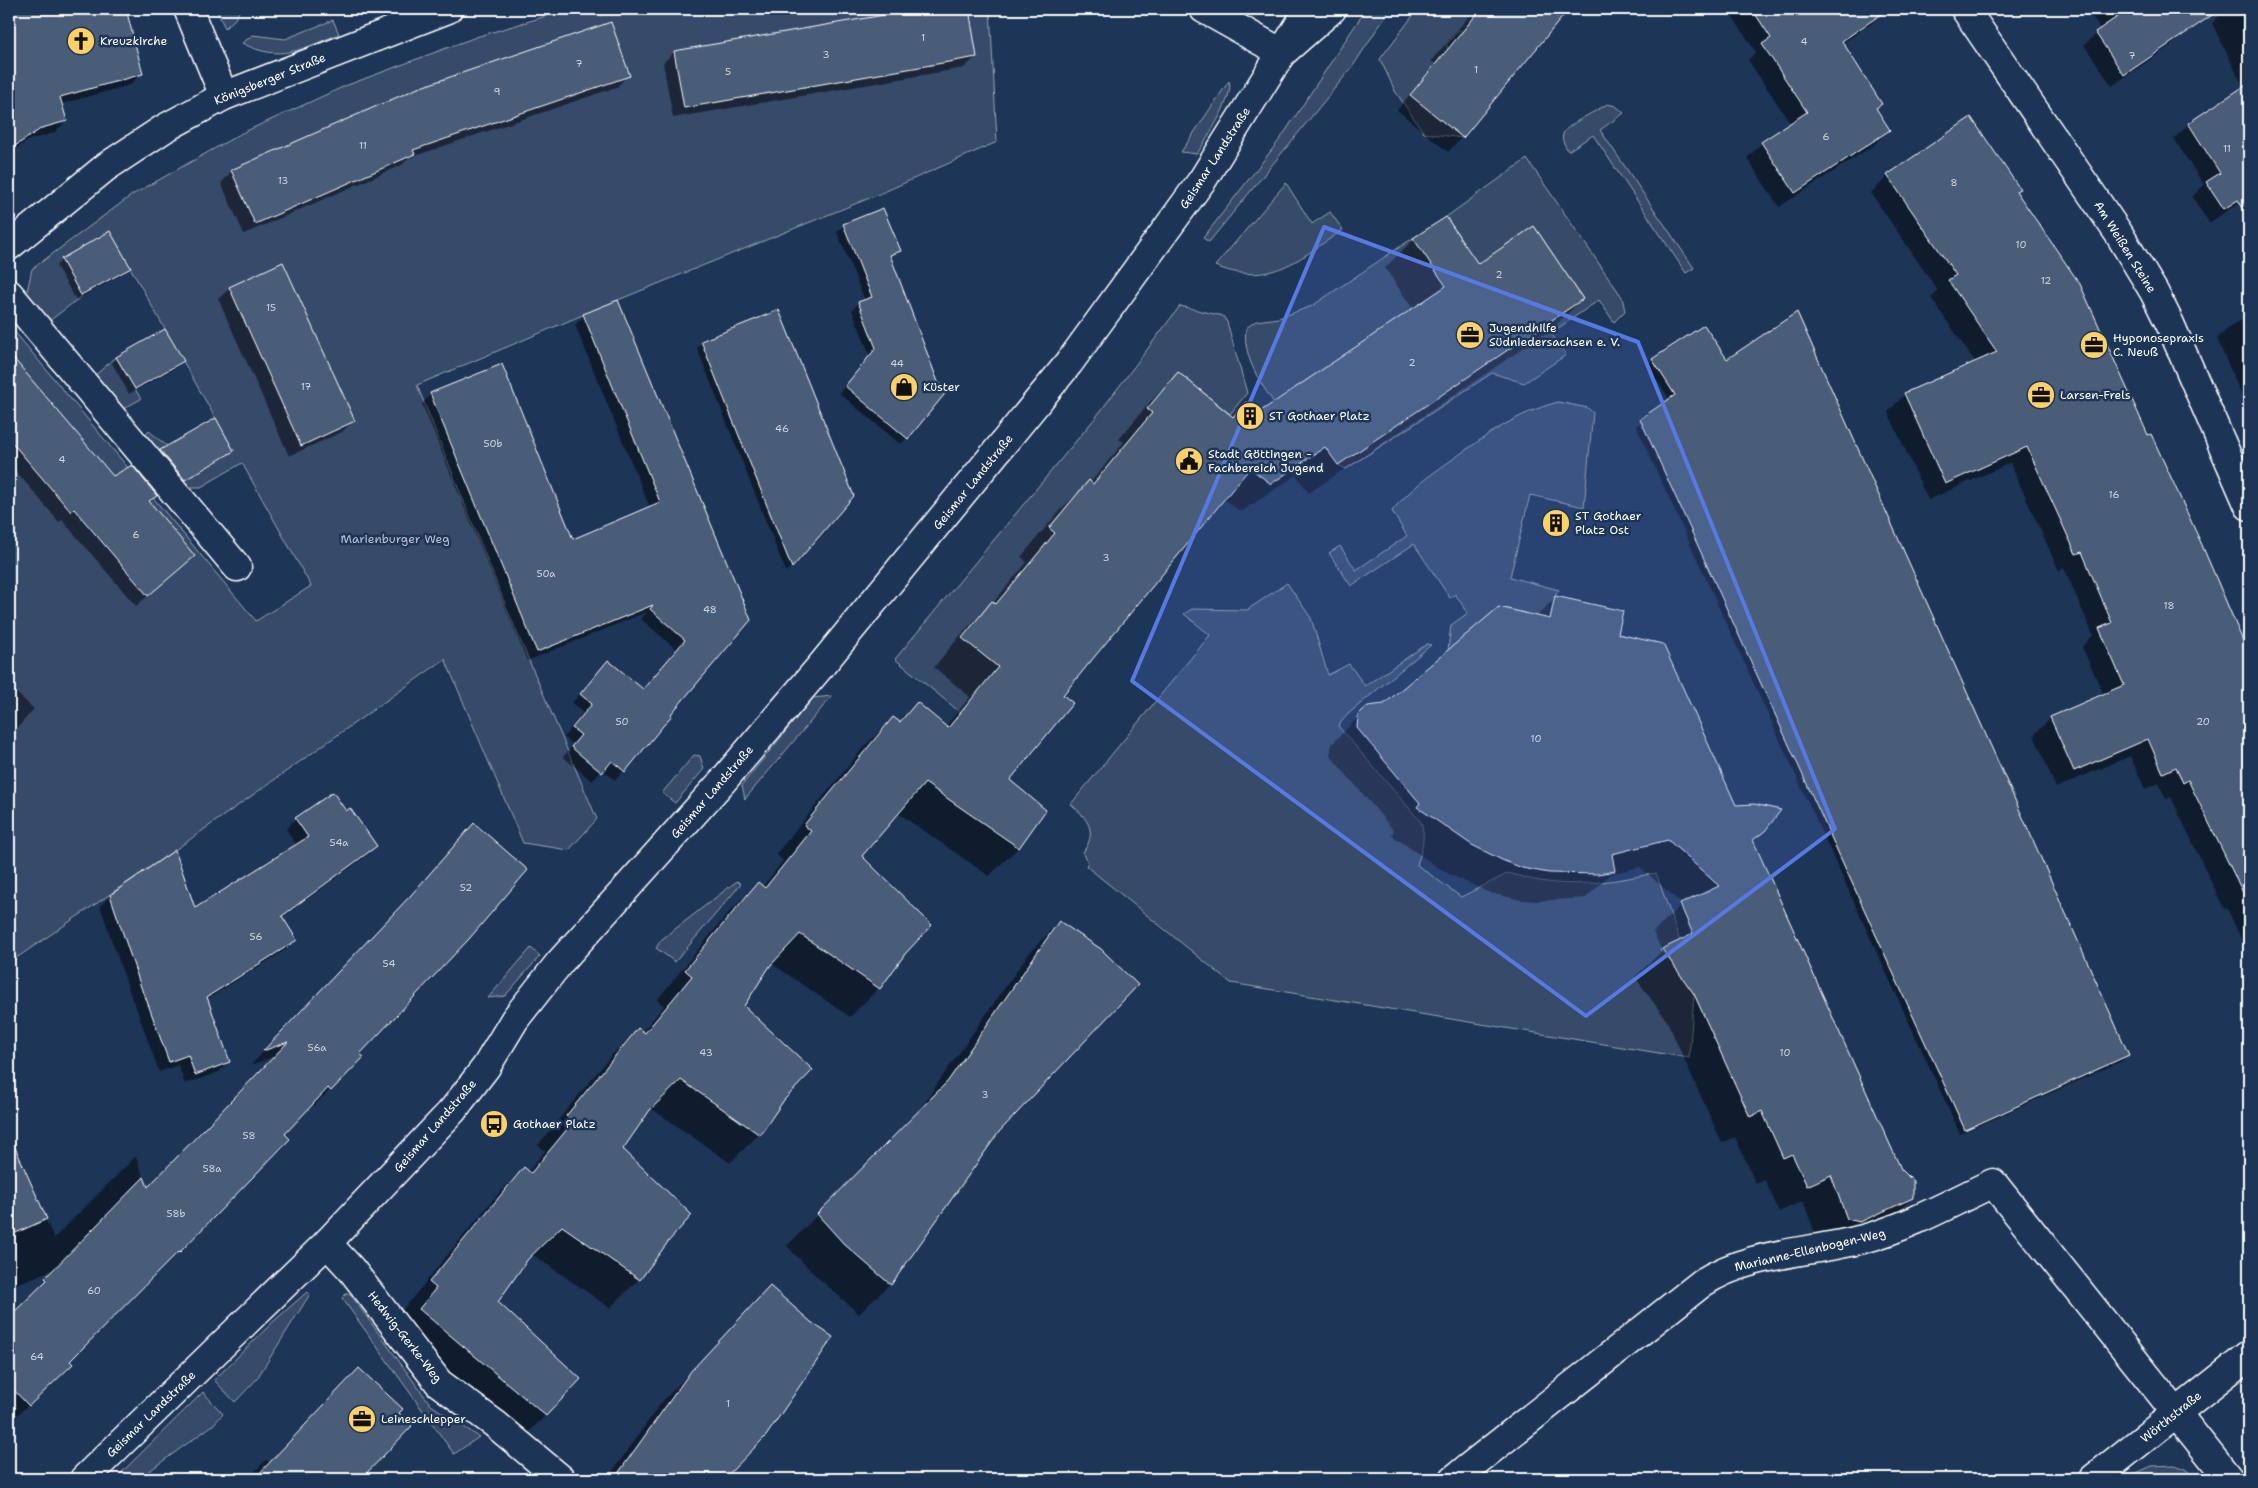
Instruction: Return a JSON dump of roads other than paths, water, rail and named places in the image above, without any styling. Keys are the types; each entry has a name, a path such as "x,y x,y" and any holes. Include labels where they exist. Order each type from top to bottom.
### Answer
{"street":[{"path":"188,9 224,96"},
{"name":"Königsberger Straße","path":"9,246 106,167 165,128 224,96 448,9"},
{"path":"1204,9 1282,53"},
{"name":"Geismar Landstraße","path":"84,1479 327,1243 453,1110 486,1067 515,1019 560,962 722,782 1069,363 1203,180 1309,9"},
{"name":"Geismar Landstraße","path":"1282,53 1332,9"},
{"name":"Am Weißen Steine","path":"1965,9 2114,226 2154,292 2170,324 2249,506"},
{"path":"9,294 238,567"},
{"name":"Marianne-Ellenbogen-Weg","path":"1454,1479 1702,1283 1716,1274 1747,1263 1862,1240 1887,1232 1993,1183 2176,1413"},
{"name":"Hedwig-Gerke-Weg","path":"327,1243 351,1269 439,1383 495,1424 561,1479"},
{"name":"Wörthstraße","path":"2094,1479 2249,1355"},
{"path":"2176,1413 2229,1479"}],"place":[{"name":"Kreuzkirche","path":"81,41"},
{"name":"Jugendhilfe Südniedersachsen e. V.","path":"1470,335"},
{"name":"Hyponosepraxis C. Neuß","path":"2094,345"},
{"name":"Küster","path":"904,387"},
{"name":"Larsen-Frels","path":"2041,395"},
{"name":"ST Gothaer Platz","path":"1250,416"},
{"name":"Stadt Göttingen - Fachbereich Jugend","path":"1189,461"},
{"name":"ST Gothaer Platz Ost","path":"1556,523"},
{"name":"Gothaer Platz","path":"494,1124"},
{"name":"Leineschlepper","path":"362,1419"}],"park label":[{"name":"Marienburger Weg","path":"395,539"}]}
